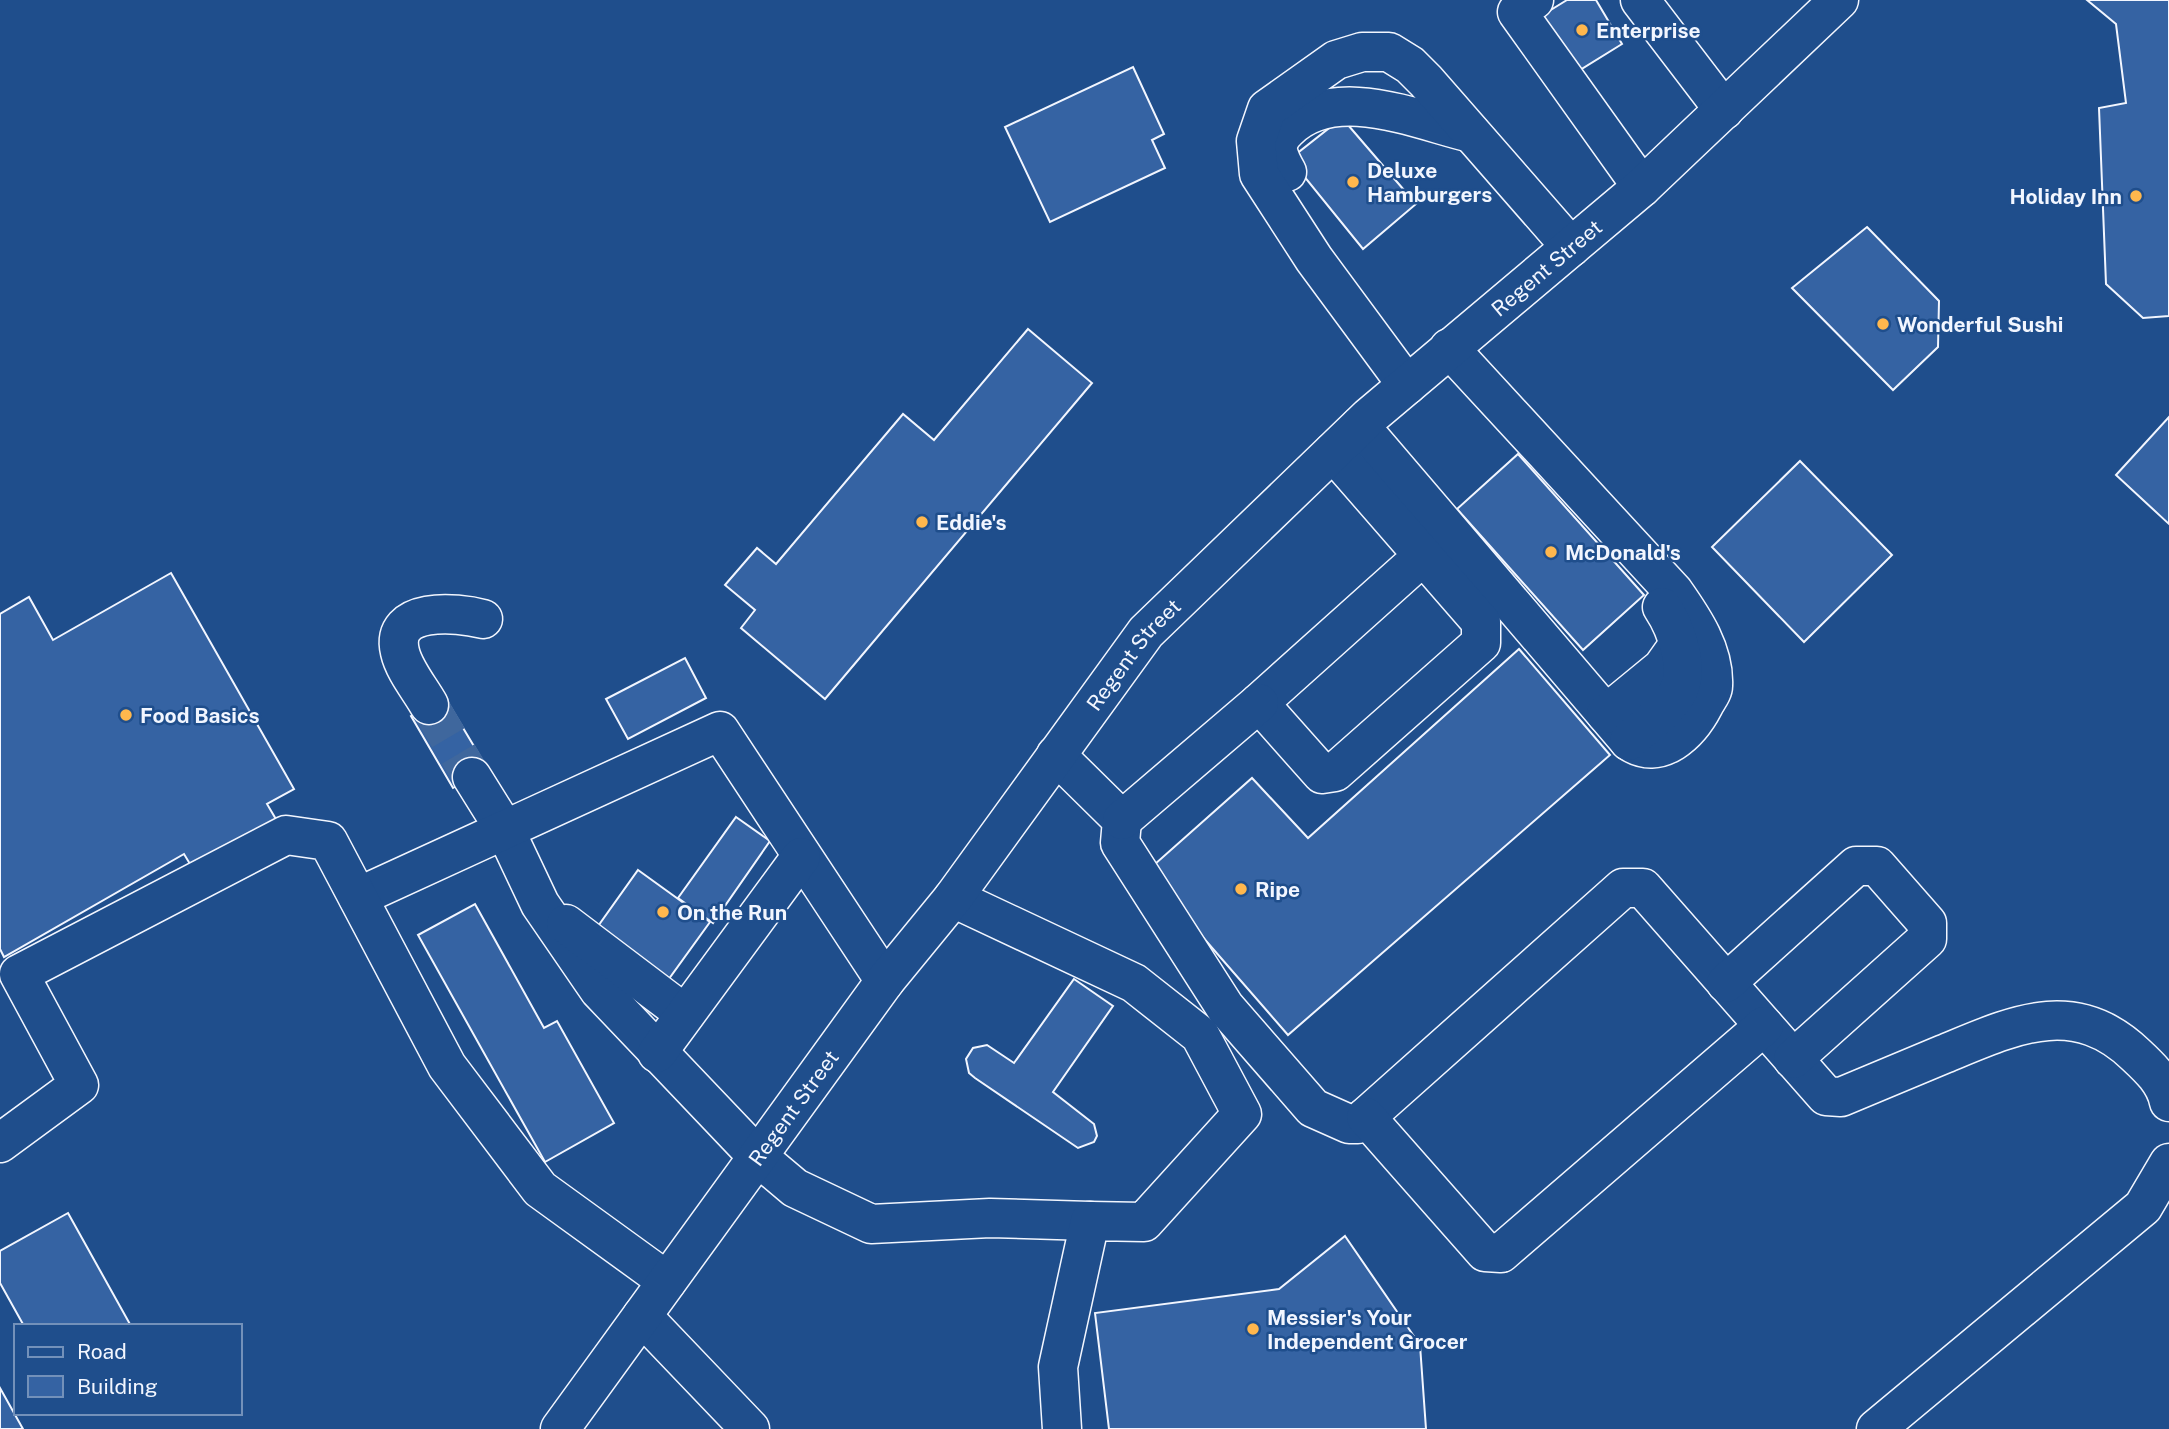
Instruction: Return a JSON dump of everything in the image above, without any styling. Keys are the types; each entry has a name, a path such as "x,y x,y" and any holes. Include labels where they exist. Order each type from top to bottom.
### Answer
{"main road":[{"path":"1534,0 1517,12 1642,187"},
{"path":"1640,0 1724,110"},
{"name":"Regent Street","path":"560,1429 885,981 953,898 1146,632 1406,385 1642,187 1839,0"},
{"path":"1406,385 1342,297 1259,174 1256,141 1267,109 1336,60 1362,52 1389,52 1410,65 1571,247"},
{"path":"1342,297 1331,243 1279,158 1276,151 1279,137 1295,122 1317,109 1343,104 1471,132"},
{"path":"1347,439 1640,749 1667,747 1695,723 1714,687 1709,656 1696,624 1674,593 1449,348"},
{"path":"1259,703 1322,774 1335,772 1481,643 1481,622 1423,556 1347,439"},
{"path":"1562,472 1581,514 1656,599 1668,617 1679,643 1618,728"},
{"path":"1423,556 1259,703 1122,820 1120,843 1225,1007 1312,1108 1349,1124 1359,1124 1623,888 1643,888 1826,1096 1841,1097 2013,1025 2053,1020 2093,1025 2120,1039 2154,1072 2169,1102"},
{"path":"429,705 400,655 398,639 403,628 416,619 440,614 460,613 483,619"},
{"path":"358,897 720,731 885,981"},
{"path":"1056,755 1122,820"},
{"path":"472,777 505,830 540,904 599,990 757,1156 795,1188 871,1224 990,1218 1144,1222 1242,1114 1200,1035 1134,983 953,898"},
{"path":"0,1143 79,1085 19,974 286,835 328,841 447,1066 540,1189 667,1281"},
{"path":"657,1052 801,857"},
{"path":"1726,983 1856,866 1877,866 1927,923 1927,939 1793,1059"},
{"path":"540,904 685,1014"},
{"path":"1366,1117 1485,1252 1501,1253 1764,1026"},
{"path":"1876,1429 2143,1207 2169,1163"},
{"path":"1062,1429 1058,1367 1090,1221"},
{"path":"642,1316 750,1429"}],"building":[{"name":"Enterprise","path":"1567,0 1596,0 1622,44 1575,73 1541,16"},
{"name":"Holiday Inn","path":"2087,0 2169,0 2169,316 2143,318 2106,284 2099,108 2126,103 2116,24"},
{"path":"1133,67 1164,134 1152,140 1165,168 1050,222 1005,127"},
{"name":"Deluxe Hamburgers","path":"1342,118 1416,204 1363,249 1290,159"},
{"name":"Wonderful Sushi","path":"1867,227 1939,301 1938,347 1893,390 1792,288"},
{"path":"1028,329 1092,383 825,699 741,628 755,610 725,585 757,548 776,564 903,414 934,440"},
{"path":"2169,417 2169,524 2116,475"},
{"name":"McDonald's","path":"1518,454 1644,595 1583,650 1457,509"},
{"path":"1800,461 1892,555 1804,642 1712,547"},
{"name":"Food Basics","path":"171,573 294,789 267,804 277,821 193,869 184,854 4,957 0,949 0,614 29,597 53,640"},
{"path":"1519,649 1610,755 1288,1035 1146,872 1252,778 1308,838"},
{"path":"685,658 706,698 628,739 606,699"},
{"path":"444,696 487,768 453,788 411,716"},
{"path":"736,817 770,841 713,923 678,898"},
{"path":"638,870 710,922 663,987 591,936"},
{"path":"475,904 544,1028 557,1021 614,1123 545,1162 418,935"},
{"path":"1074,979 1113,1006 1053,1092 1094,1124 1097,1136 1094,1142 1078,1148 975,1078 969,1073 966,1059 973,1048 987,1045 1014,1063"},
{"path":"68,1213 130,1324 23,1324 0,1283 0,1251"},
{"name":"Messier's Your Independent Grocer","path":"1345,1236 1420,1345 1426,1429 1109,1429 1095,1313 1279,1289"},
{"path":"0,1388 23,1429 0,1429"}],"tunnel":[{"path":"429,705 472,777"}],"place":[{"name":"Enterprise","path":"1582,30"},
{"name":"Deluxe Hamburgers","path":"1353,182"},
{"name":"Holiday Inn","path":"2136,196"},
{"name":"Wonderful Sushi","path":"1883,324"},
{"name":"Eddie's","path":"922,522"},
{"name":"McDonald's","path":"1551,552"},
{"name":"Food Basics","path":"126,715"},
{"name":"Ripe","path":"1241,889"},
{"name":"On the Run","path":"663,912"},
{"name":"Messier's Your Independent Grocer","path":"1253,1329"}]}
